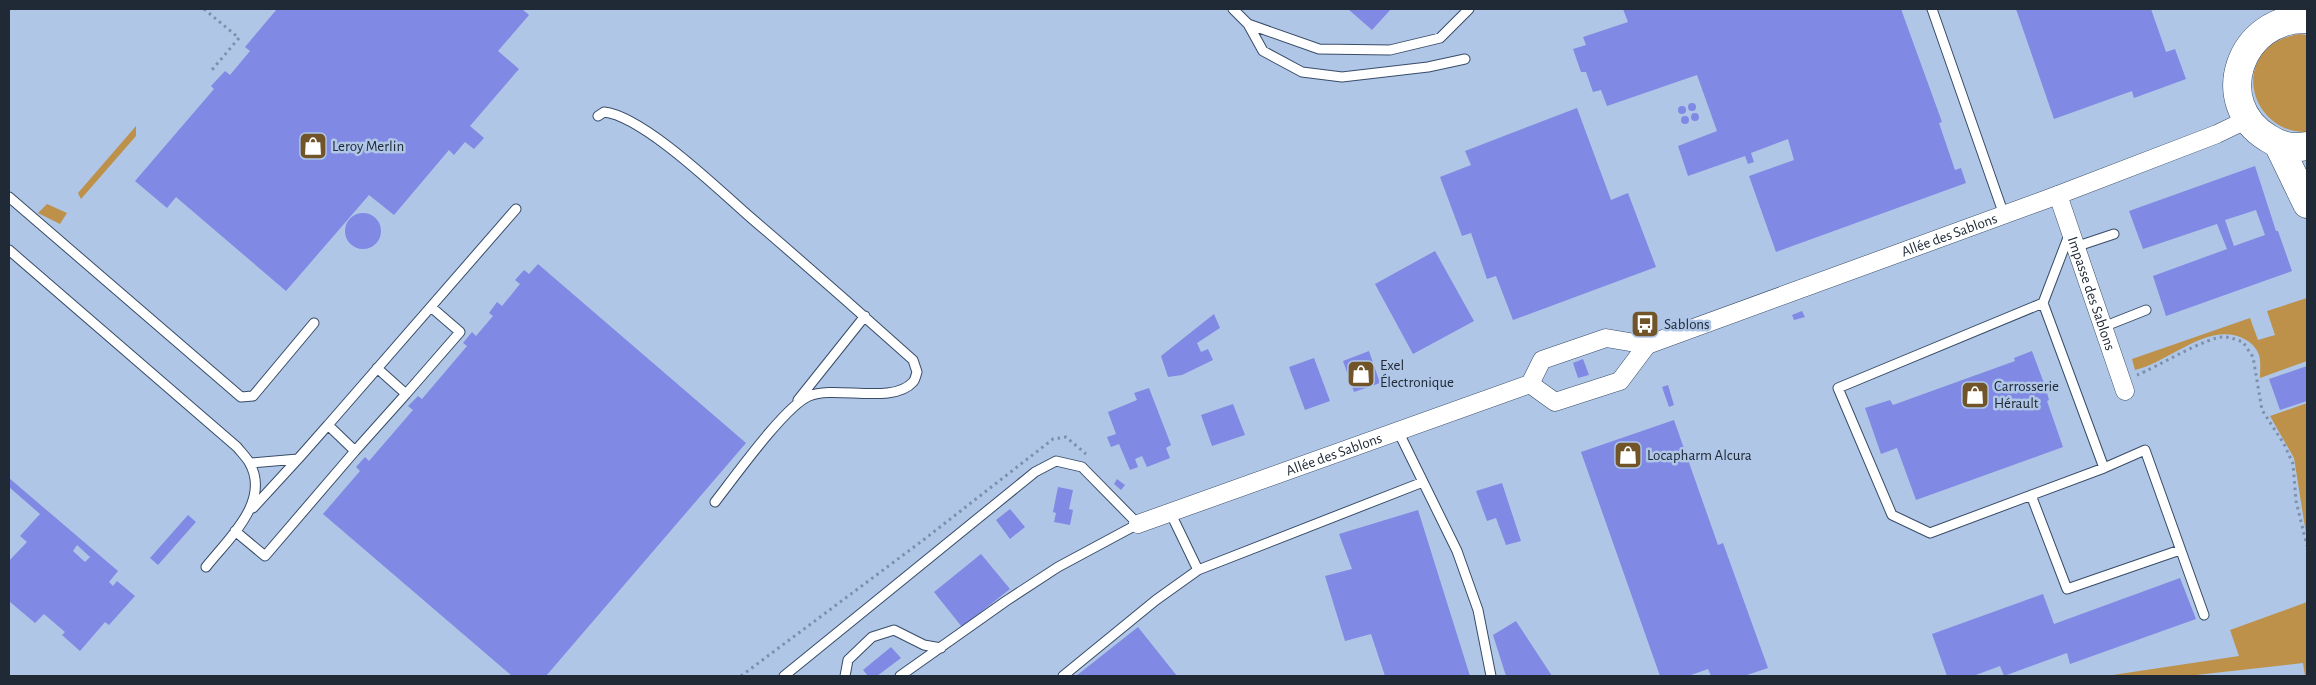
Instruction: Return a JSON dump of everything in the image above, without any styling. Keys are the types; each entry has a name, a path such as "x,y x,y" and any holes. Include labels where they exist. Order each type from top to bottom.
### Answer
{"main road":[{"path":"2307,19 2269,17 2243,56 2237,78 2239,99 2248,119 2261,134 2278,144 2297,148 2307,146"},
{"path":"2278,144 2307,204"}],"street":[{"name":"Allée des Sablons","path":"1138,524 1530,384 1542,360 1606,338 1647,345 2058,196 2217,134 2248,119"},
{"name":"Impasse des Sablons","path":"2058,196 2123,386"},
{"path":"1530,384 1555,402 1620,381 1647,345"}],"lane":[{"path":"1233,9 1248,24 1263,51 1302,72 1342,77 1428,67 1465,59"},
{"path":"1248,24 1319,49 1390,50 1440,38 1469,9"},
{"path":"1932,9 2004,215"},
{"path":"598,116 604,112 614,112 671,148 913,360 917,372 913,382 900,390 876,394 828,392 808,396 788,413"},
{"path":"9,197 241,397 254,396 314,323"},
{"path":"206,567 251,510 328,425 516,209"},
{"path":"2114,234 2073,240 2044,303 1838,388 1892,515 1930,533 2104,468 2144,450 2204,615"},
{"path":"9,250 237,447 250,463 255,484 255,495 251,510"},
{"path":"2044,303 2104,468"},
{"path":"235,531 266,556 460,332 431,307"},
{"path":"2103,326 2146,310"},
{"path":"715,502 865,316"},
{"path":"377,368 406,394"},
{"path":"328,425 355,451"},
{"path":"1398,431 1460,560 1478,610 1491,676"},
{"path":"250,463 298,459"},
{"path":"784,676 1035,472 1056,461 1082,467 1138,524 1058,567 1006,601 900,676"},
{"path":"1063,676 1156,600 1198,570 1423,482"},
{"path":"2031,495 2067,589 2180,550"},
{"path":"1170,512 1198,570"},
{"path":"845,676 848,660 872,637 894,630 924,645 941,648"}],"path":[{"path":"204,9 239,38 211,71"},
{"path":"2123,386 2187,351 2223,337 2243,342 2253,357 2262,410 2284,444 2292,464 2296,501 2307,546"}],"shaded area":[{"path":"2299,34 2307,35 2307,132 2291,130 2277,124 2265,114 2258,101 2254,87 2254,72 2260,58 2271,45 2284,38"},
{"path":"136,126 136,136 81,199 78,193"},
{"path":"47,204 67,213 60,224 38,213"},
{"path":"2307,298 2307,361 2260,378 2260,357 2252,344 2232,335 2218,335 2204,338 2148,366 2135,370 2132,359 2250,318 2258,340 2275,335 2267,311"},
{"path":"2307,403 2307,540 2294,458 2270,416"},
{"path":"2307,602 2307,676 2305,676 2303,663 2187,676 2106,676 2239,656 2230,630"}],"building":[{"name":"Leroy Merlin","path":"277,9 522,9 529,15 498,51 519,69 470,126 484,138 474,149 465,142 454,155 449,150 394,215 369,195 286,291 176,197 167,208 135,181 214,89 211,86 225,71 230,75 250,51 245,47"},
{"path":"1348,9 1391,9 1372,30"},
{"path":"1623,9 1901,9 1942,122 1939,123 1955,170 1961,168 1966,183 1776,252 1749,176 1794,160 1788,139 1751,153 1754,162 1748,164 1745,156 1688,176 1678,146 1717,131 1697,75 1607,106 1601,90 1593,92 1586,72 1581,72 1573,49 1586,45 1583,37 1628,22"},
{"path":"2016,9 2151,9 2166,52 2175,49 2186,79 2134,98 2132,91 2054,119"},
{"path":"1692,103 1696,107 1692,111 1688,107"},
{"path":"1682,106 1686,110 1682,114 1678,110"},
{"path":"1577,108 1611,200 1628,193 1656,267 1513,320 1496,276 1487,279 1471,233 1462,236 1440,177 1471,165 1465,151"},
{"path":"1695,113 1699,117 1695,121 1691,117"},
{"path":"1685,116 1689,120 1685,124 1681,120"},
{"path":"2255,166 2276,231 2278,231 2292,271 2166,316 2153,276 2227,249 2217,224 2143,249 2129,211","holes":["2256,210 2265,235 2234,246 2225,220"]},
{"path":"363,213 376,218 381,231 376,244 363,249 350,244 345,231 350,218"},
{"path":"1435,251 1474,321 1413,354 1375,284"},
{"path":"538,264 746,443 546,676 512,676 323,514 360,471 356,467 365,457 369,461 413,410 408,406 418,396 422,399 467,346 463,343 472,332 476,336 493,316 489,313 497,302 502,306 520,284 515,280 524,270 529,274"},
{"path":"1802,311 1805,317 1794,320 1792,315"},
{"path":"1214,314 1220,328 1197,343 1201,352 1208,349 1213,360 1182,375 1168,377 1161,356"},
{"path":"1369,351 1380,383 1354,392 1343,361"},
{"path":"2032,351 2045,386 2049,400 2047,401 2063,447 1916,500 1897,448 1881,454 1865,408 1890,400 1893,405 2015,361 2014,358"},
{"path":"1314,358 1330,401 1305,410 1289,367"},
{"path":"1583,359 1589,375 1578,378 1573,363"},
{"path":"2307,366 2307,401 2280,410 2269,379"},
{"path":"1668,385 1674,405 1669,407 1662,387"},
{"path":"1149,388 1171,445 1166,448 1170,458 1147,467 1142,456 1135,459 1138,467 1130,470 1119,444 1111,447 1107,437 1116,434 1108,412 1137,400 1134,393"},
{"path":"1233,404 1245,435 1212,446 1201,415"},
{"path":"1674,420 1718,545 1723,543 1768,668 1744,676 1711,676 1708,669 1688,676 1660,676 1581,452"},
{"path":"9,478 118,571 109,582 113,586 117,581 135,596 109,625 105,622 80,651 62,635 65,632 44,614 35,623 9,601 9,561 27,542 20,536 40,514 9,487","holes":["77,545 90,557 85,562 73,551"]},
{"path":"1117,479 1125,485 1121,490 1114,484"},
{"path":"1502,483 1521,541 1506,545 1496,518 1487,521 1476,491"},
{"path":"1058,487 1073,490 1069,509 1073,510 1070,525 1054,522 1056,513 1053,512"},
{"path":"1010,509 1025,527 1010,539 996,520"},
{"path":"1418,510 1470,676 1385,676 1371,634 1345,641 1325,576 1352,569 1339,534"},
{"path":"188,515 196,522 158,565 150,558"},
{"path":"981,554 1010,589 962,627 934,592"},
{"path":"2180,578 2196,619 2070,664 2067,653 2004,676 2000,666 1973,676 1947,676 1932,634 2043,594 2054,624"},
{"path":"1516,621 1552,676 1506,676 1493,635"},
{"path":"1138,627 1177,676 1076,676"},
{"path":"891,647 901,658 877,676 868,676 863,670"}],"place":[{"name":"Leroy Merlin","path":"313,146"},
{"name":"Sablons","path":"1645,324"},
{"name":"Exel Électronique","path":"1361,374"},
{"name":"Carrosserie Hérault","path":"1975,395"},
{"name":"Locapharm Alcura","path":"1628,455"}]}
